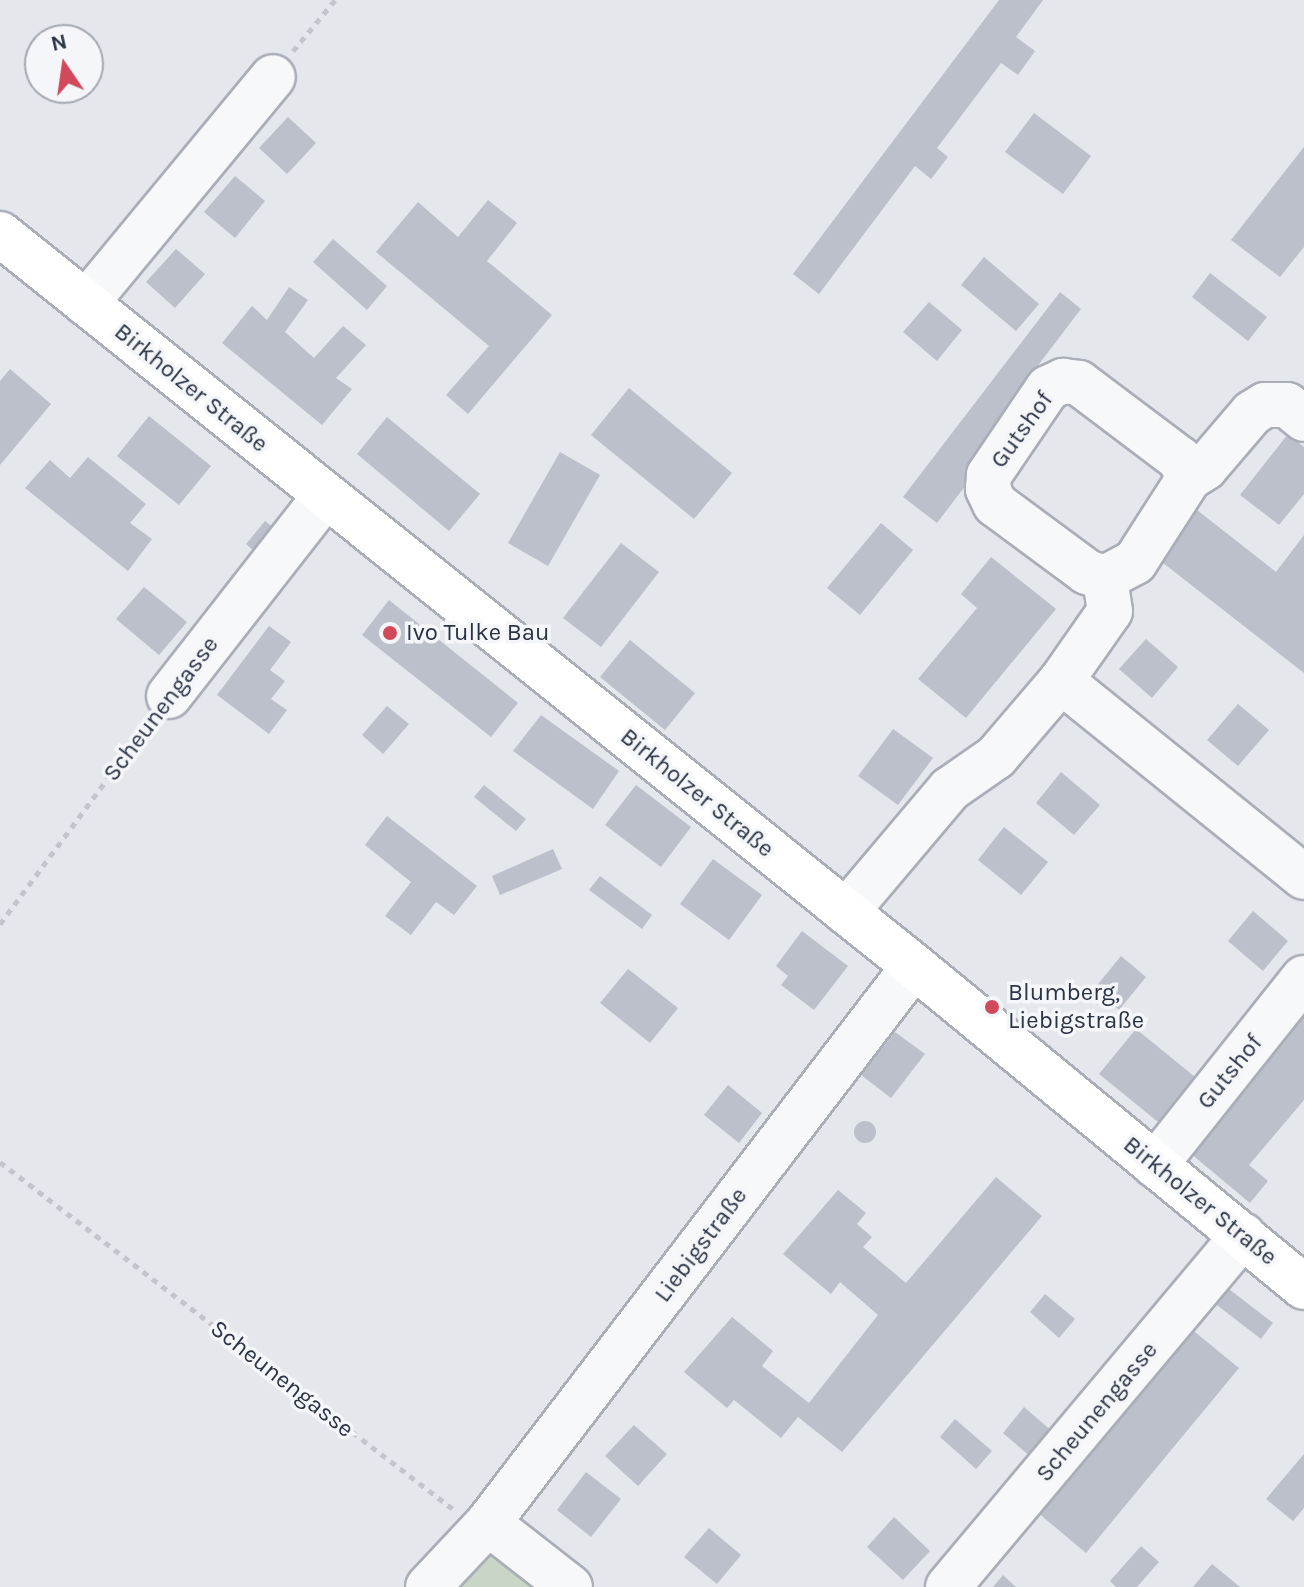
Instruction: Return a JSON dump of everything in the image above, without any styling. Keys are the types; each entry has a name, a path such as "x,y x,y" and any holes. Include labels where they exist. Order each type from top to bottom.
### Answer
{"main road":[{"name":"Birkholzer Straße","path":"0,234 914,966 1304,1287"}],"street":[{"path":"86,303 273,77"},
{"name":"Gutshof","path":"1105,578 1087,572 995,504 988,489 989,475 1048,388 1063,381 1079,383 1180,459 1189,478"},
{"path":"846,912 950,789 996,757 1061,681 1110,611 1105,578 1135,562 1189,478 1205,468 1252,413 1265,405 1287,405 1304,419"},
{"name":"Scheunengasse","path":"169,696 325,496"},
{"path":"1061,681 1304,877"},
{"name":"Liebigstraße","path":"428,1587 488,1523 914,966"},
{"name":"Gutshof","path":"1155,1165 1304,978"},
{"name":"Scheunengasse","path":"948,1587 1243,1236"},
{"path":"488,1523 570,1587"}],"path":[{"path":"273,77 335,0"},
{"name":"Scheunengasse","path":"0,924 169,696"},
{"name":"Scheunengasse","path":"0,1162 422,1487 454,1509 488,1523"}],"green space":[{"path":"494,1546 547,1587 456,1587"}],"building":[{"path":"999,0 1043,0 1016,37 1035,51 1018,75 1001,63 937,148 948,157 931,179 915,166 819,294 793,274"},
{"path":"1034,113 1091,156 1063,194 1005,152"},
{"path":"288,117 316,143 287,174 259,148"},
{"path":"1304,147 1304,247 1280,277 1231,240"},
{"path":"235,176 265,201 235,238 204,212"},
{"path":"488,200 517,223 487,261 552,315 468,414 446,395 489,346 376,252 418,202 458,237"},
{"path":"333,239 387,286 367,310 313,262"},
{"path":"176,249 205,274 175,308 146,282"},
{"path":"984,257 1039,304 1016,331 961,285"},
{"path":"1210,273 1267,317 1248,341 1192,297"},
{"path":"289,287 308,300 285,332 314,358 343,326 366,345 336,378 352,389 322,425 222,343 252,306 267,320"},
{"path":"1060,292 1081,309 1036,368 1048,377 937,523 903,497"},
{"path":"929,302 962,330 937,361 903,332"},
{"path":"10,369 51,404 0,465 0,381"},
{"path":"629,388 732,473 694,519 591,435"},
{"path":"149,416 211,466 179,505 117,456"},
{"path":"387,417 480,494 449,531 357,454"},
{"path":"1288,434 1304,447 1304,494 1279,525 1240,495"},
{"path":"560,452 600,475 548,566 508,543"},
{"path":"88,457 146,504 130,523 152,539 128,571 25,488 50,460 70,478"},
{"path":"1197,510 1276,572 1304,535 1304,673 1158,559"},
{"path":"265,521 285,537 265,560 246,544"},
{"path":"881,523 913,550 860,615 827,588"},
{"path":"621,543 659,572 601,647 563,618"},
{"path":"991,557 1056,609 966,718 918,679 977,608 961,594"},
{"path":"144,587 187,622 159,655 116,619"},
{"path":"389,600 518,703 491,737 362,635"},
{"path":"269,626 291,642 270,670 285,681 271,699 287,710 269,734 217,695"},
{"path":"1146,639 1178,667 1152,698 1119,669"},
{"path":"630,640 695,693 665,730 600,677"},
{"path":"1238,704 1269,730 1238,766 1207,740"},
{"path":"387,706 409,724 383,754 362,735"},
{"path":"541,715 619,771 593,809 513,751"},
{"path":"893,729 933,758 898,805 858,776"},
{"path":"1061,772 1100,805 1074,835 1036,803"},
{"path":"484,785 526,819 516,831 474,797"},
{"path":"636,785 691,827 661,867 605,825"},
{"path":"387,816 477,886 454,915 436,902 411,935 385,916 411,882 365,845"},
{"path":"1004,827 1048,862 1021,895 978,860"},
{"path":"553,849 562,869 500,895 492,876"},
{"path":"713,859 762,895 729,940 680,904"},
{"path":"600,876 652,915 642,929 589,890"},
{"path":"1253,911 1288,941 1263,971 1228,941"},
{"path":"802,931 848,966 814,1010 781,985 788,976 776,966"},
{"path":"1121,956 1146,977 1119,1010 1094,989"},
{"path":"628,969 678,1008 650,1043 600,1003"},
{"path":"1304,1006 1304,1100 1249,1165 1268,1181 1250,1203 1184,1148"},
{"path":"1136,1029 1200,1081 1163,1126 1099,1074"},
{"path":"895,1032 925,1054 891,1098 861,1075"},
{"path":"728,1085 762,1113 739,1143 704,1115"},
{"path":"865,1121 873,1124 876,1132 873,1140 865,1143 857,1140 854,1132 857,1124"},
{"path":"996,1177 1042,1216 842,1452 798,1417 781,1438 734,1400 727,1408 684,1372 732,1317 773,1351 762,1366 809,1403 878,1315 840,1282 831,1294 783,1254 838,1190 866,1213 857,1224 872,1237 863,1247 906,1283"},
{"path":"1225,1286 1273,1323 1261,1339 1213,1302"},
{"path":"1045,1294 1075,1319 1059,1338 1030,1312"},
{"path":"1190,1328 1239,1368 1086,1553 1037,1512"},
{"path":"1024,1407 1053,1432 1031,1457 1003,1433"},
{"path":"955,1419 992,1451 976,1469 940,1437"},
{"path":"634,1425 667,1454 638,1486 605,1456"},
{"path":"1304,1454 1304,1508 1293,1521 1266,1499"},
{"path":"586,1472 621,1499 591,1537 557,1510"},
{"path":"894,1517 930,1551 903,1580 867,1547"},
{"path":"709,1528 741,1555 717,1584 684,1557"},
{"path":"1141,1546 1159,1562 1137,1587 1116,1587 1110,1581"},
{"path":"1212,1564 1240,1587 1193,1587"},
{"path":"1003,1575 1016,1587 993,1587"}],"place":[{"name":"Ivo Tulke Bau","path":"390,633"},
{"name":"Blumberg, Liebigstraße","path":"992,1007"}]}
